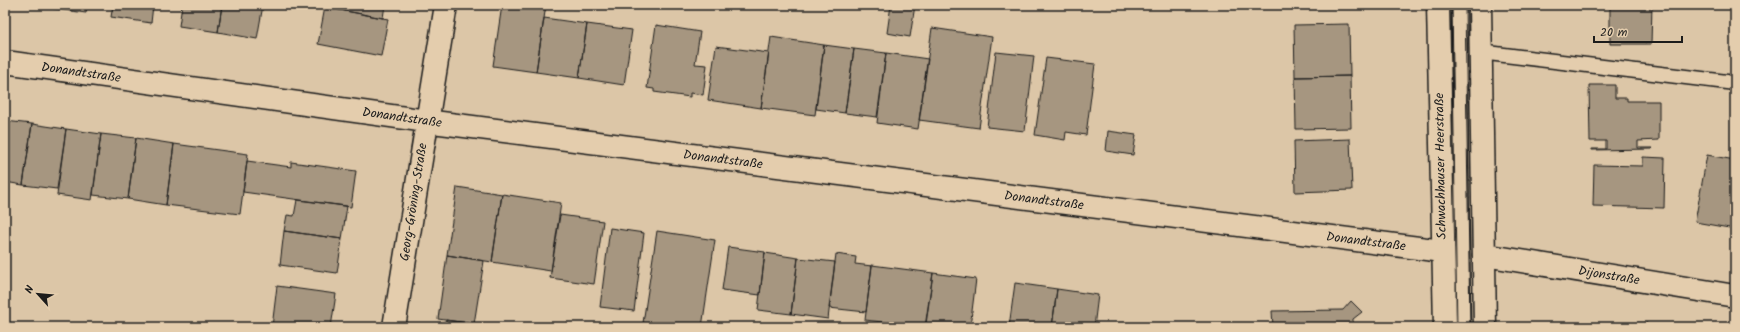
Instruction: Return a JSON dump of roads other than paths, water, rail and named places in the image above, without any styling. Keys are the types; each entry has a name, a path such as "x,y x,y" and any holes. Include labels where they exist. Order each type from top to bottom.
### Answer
{"street":[{"name":"Georg-Gröning-Straße","path":"394,327 446,5"},
{"name":"Schwachhauser Heerstraße","path":"1438,5 1444,327"},
{"path":"1480,5 1485,327"},
{"name":"Donandtstraße","path":"5,62 428,122 1442,251"},
{"name":"Dijonstraße","path":"1484,255 1735,296"}],"lane":[{"path":"1459,5 1463,327"},
{"path":"1480,52 1735,83"}],"tram line":[{"path":"1452,5 1457,327"},
{"path":"1465,5 1470,327"}]}
